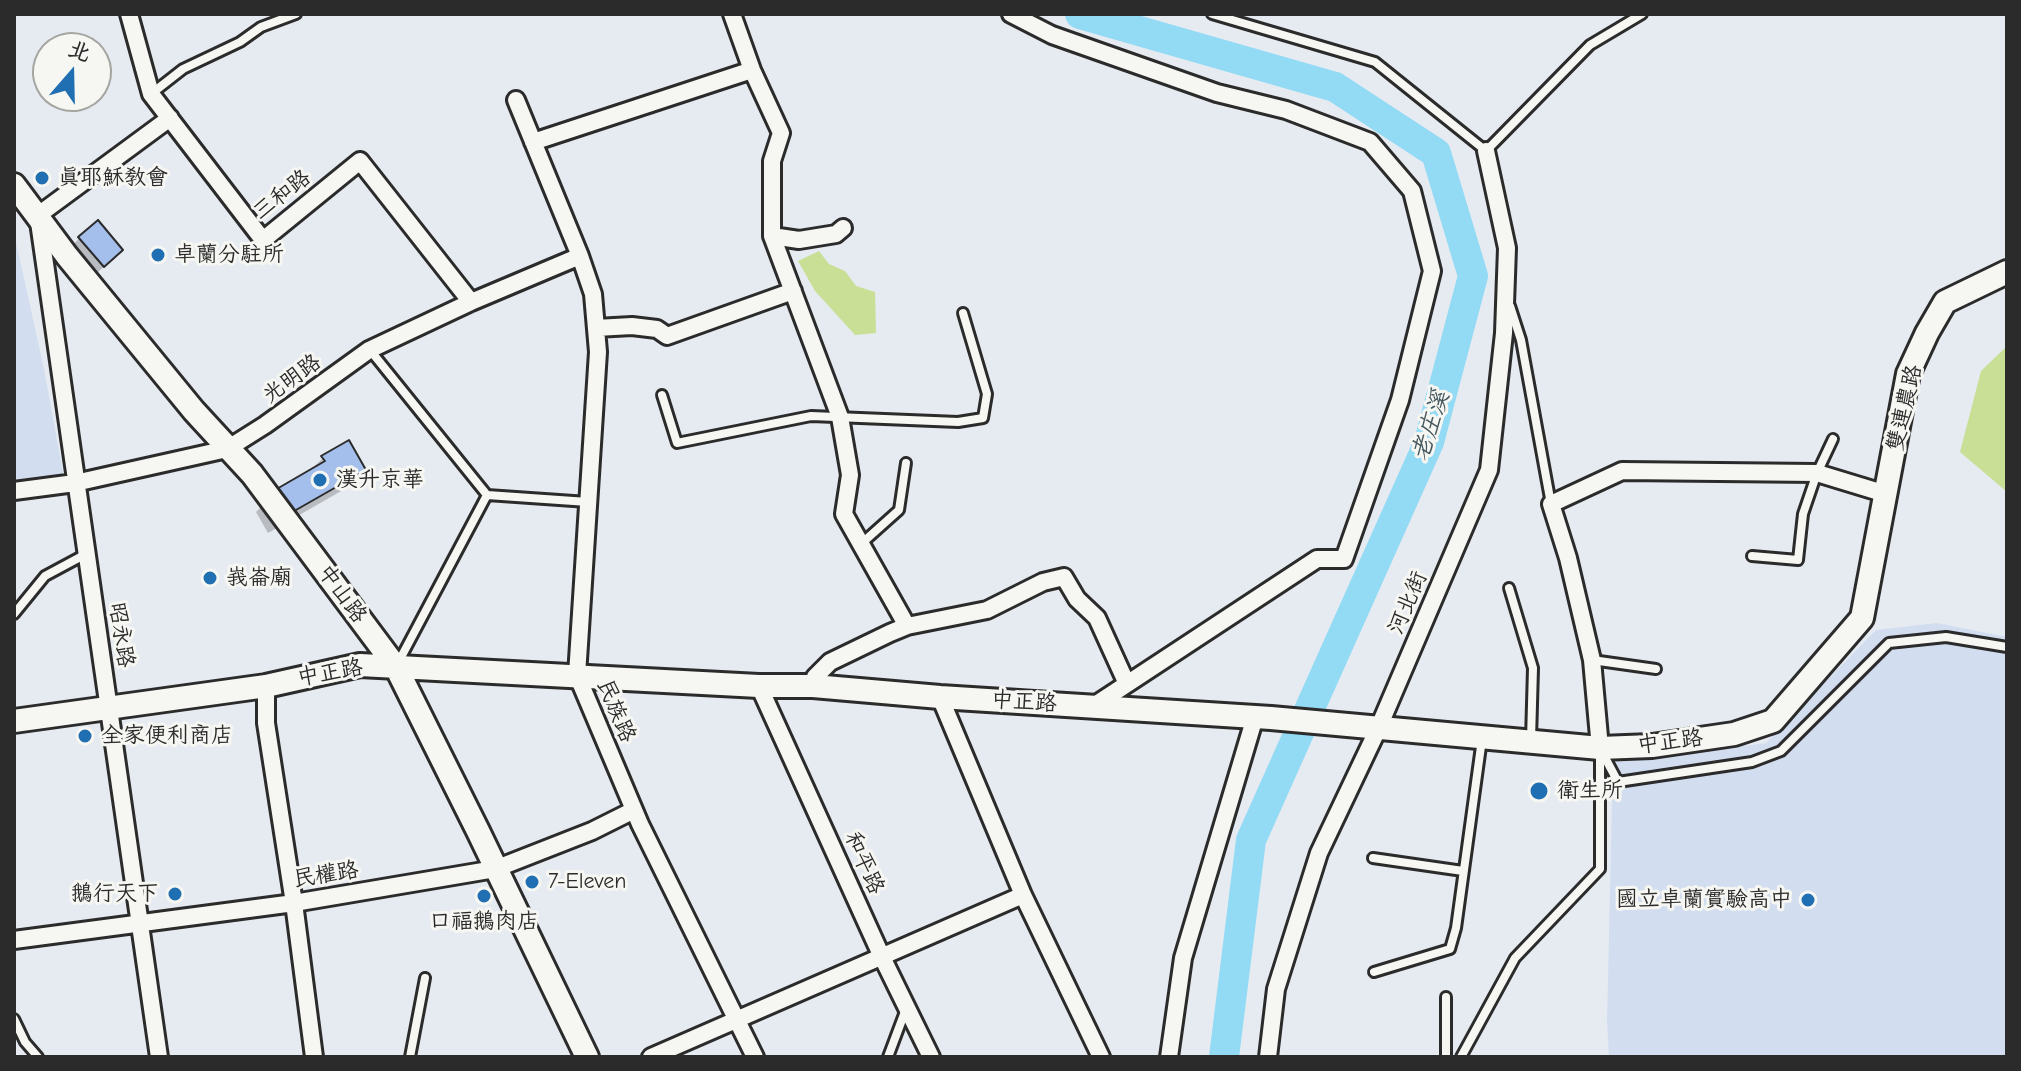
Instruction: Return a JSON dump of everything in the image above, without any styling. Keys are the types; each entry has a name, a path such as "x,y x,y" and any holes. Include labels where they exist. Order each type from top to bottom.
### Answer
{"street":[{"name":"三和路","path":"129,14 151,94 263,240 360,161 471,302"},
{"path":"732,14 752,70 781,133 772,161 772,236 840,417 850,475 844,514 907,626"},
{"path":"1011,14 1052,35 1217,93 1286,110 1370,142 1412,191 1432,271 1400,400 1344,559 1317,559 1092,707"},
{"path":"533,142 752,70"},
{"name":"民族路","path":"516,100 593,294 598,352 577,675 634,810 755,1057"},
{"path":"38,218 170,118"},
{"name":"河北街","path":"1268,1057 1276,989 1319,853 1378,729 1489,470 1504,333 1507,248 1486,151"},
{"name":"中山路","path":"14,185 227,449 252,474 396,667 587,1057"},
{"name":"昭永路","path":"38,218 159,1057"},
{"path":"772,236 799,240 836,234 843,228"},
{"name":"光明路","path":"14,491 75,483 227,449 369,350 580,256"},
{"name":"雙連農路","path":"1886,494 1908,374 1927,333 1945,302 2007,272"},
{"path":"596,328 632,326 657,329 667,336 793,291"},
{"path":"1600,748 1592,660 1568,558 1551,504 1622,471 1817,473 1886,494"},
{"name":"中正路","path":"14,721 266,686 360,665 759,686 813,686 1263,717 1600,748 1656,746 1734,734 1773,721 1862,618 1886,494"},
{"path":"813,686 815,677 830,662 907,626 987,610 1043,582 1064,577 1077,599 1097,618 1127,684"},
{"path":"266,686 266,723 314,1057"},
{"name":"和平路","path":"759,686 931,1057"},
{"path":"940,697 1023,895 1101,1057"},
{"path":"1169,1057 1183,958 1263,717"},
{"name":"民權路","path":"14,940 294,903 495,869 592,831 634,810"},
{"path":"651,1057 1023,895"}],"lane":[{"path":"151,94 183,69 240,42 261,27 296,14"},
{"path":"1212,14 1375,62 1486,151 1590,45 1642,14"},
{"path":"1505,293 1521,340 1551,504"},
{"path":"662,395 677,443 811,416 958,422 983,418 987,394 963,313"},
{"path":"369,350 487,495 588,502"},
{"path":"1752,556 1798,560 1800,530 1817,473 1833,439"},
{"path":"861,544 899,510 906,463"},
{"path":"396,667 487,495"},
{"path":"14,614 45,576 86,554"},
{"path":"1509,588 1533,668 1531,742"},
{"path":"1600,748 1618,782 1752,762 1781,751 1889,643 1946,637 2007,647"},
{"path":"1592,660 1656,669"},
{"path":"1374,972 1450,949 1456,928 1482,738"},
{"path":"1461,1057 1515,958 1600,869 1600,748"},
{"path":"1373,858 1463,871"},
{"path":"410,1057 425,978"},
{"path":"1446,997 1446,1057"},
{"path":"888,1057 907,1008"},
{"path":"14,1019 25,1042 38,1057"}],"shaded area":[{"path":"14,233 44,369 64,478 14,483"},
{"name":"國立卓蘭實驗高中","path":"1937,623 2007,637 2007,1057 1609,1057 1607,1022 1613,757 1673,755 1766,743 1876,630"}],"green space":[{"path":"819,251 829,264 845,271 856,286 875,292 876,333 855,335 815,291 798,261"},
{"path":"2007,346 2007,492 1960,452 1981,371"}],"building":[{"path":"98,220 123,250 104,267 78,237"},
{"name":"漢升京華","path":"349,440 366,470 289,514 275,490 325,461 321,456"}],"waterway":[{"name":"老庄溪","path":"1080,14 1335,87 1436,153 1473,276 1429,442 1251,840 1224,1057"}],"place":[{"name":"真耶穌教會","path":"42,178"},
{"name":"卓蘭分駐所","path":"158,255"},
{"name":"漢升京華","path":"320,480"},
{"name":"峩崙廟","path":"210,578"},
{"name":"全家便利商店","path":"85,736"},
{"name":"衛生所","path":"1539,791"},
{"name":"7-Eleven","path":"532,882"},
{"name":"鵝行天下","path":"175,894"},
{"name":"口福鵝肉店","path":"484,896"},
{"name":"國立卓蘭實驗高中","path":"1808,900"}]}
